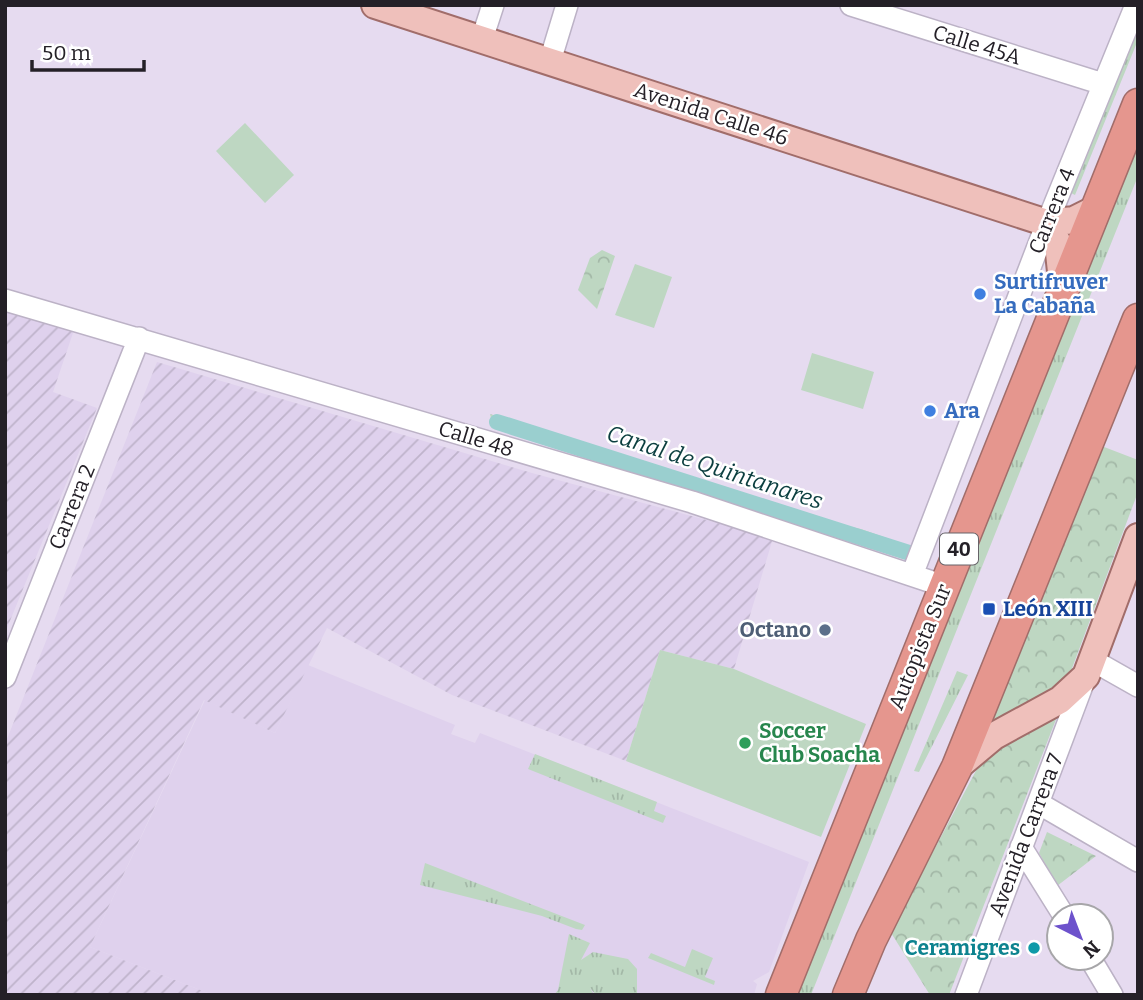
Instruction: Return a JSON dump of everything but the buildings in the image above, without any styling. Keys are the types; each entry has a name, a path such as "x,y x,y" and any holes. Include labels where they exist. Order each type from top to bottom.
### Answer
{"highway":[{"name":"Autopista Sur","path":"781,995 1138,104"},
{"path":"848,995 874,933 957,767 1138,319"}],"main road":[{"name":"Avenida Calle 46","path":"375,5 1047,223"},
{"path":"1063,293 1058,243 1047,223 1074,220 1096,209"},
{"name":"Avenida Carrera 7","path":"957,767 994,736 1060,700 1089,668 1138,537"}],"street":[{"path":"482,40 493,5"},
{"path":"550,61 567,5"},
{"name":"Calle 45A","path":"851,5 1102,84"},
{"name":"Carrera 4","path":"912,575 1047,223 1136,5"},
{"name":"Calle 48","path":"5,299 692,502 944,586"},
{"name":"Carrera 2","path":"5,677 139,338"},
{"path":"1089,668 1138,686"},
{"name":"Avenida Carrera 7","path":"967,995 1089,668"},
{"path":"1038,803 1138,861"},
{"path":"1021,848 1055,902"},
{"path":"1098,972 1112,995"}],"shaded area":[{"path":"5,311 74,330 53,392 97,408 5,633"},
{"path":"157,362 532,473 773,538 734,669 660,650 626,761 452,695 327,628 275,733 204,700 90,947 213,995 5,995 5,744"},
{"path":"308,665 455,725 451,734 475,743 480,733 809,862 769,972 753,981 757,984 754,995 213,995 90,947 205,700 275,733"}],"green space":[{"path":"1138,16 1138,40 1075,195 1067,191"},
{"path":"245,123 294,175 265,203 216,151"},
{"path":"1138,129 1138,176 811,995 794,995"},
{"path":"602,250 615,256 597,309 578,290 590,258"},
{"path":"635,264 672,277 654,328 615,315"},
{"path":"812,353 874,372 863,409 801,390"},
{"path":"490,414 921,550 916,563 493,426"},
{"path":"1099,445 1138,460 1138,492 1065,687 985,732"},
{"name":"Soccer Club Soacha","path":"660,650 734,669 866,724 821,837 626,761"},
{"path":"957,671 968,675 919,772 914,771"},
{"path":"1062,704 949,995 930,995 888,928 934,850 988,748"},
{"path":"535,754 657,802 654,811 666,816 663,823 528,769"},
{"path":"1047,832 1096,856 1057,886 1039,853"},
{"path":"425,863 585,925 582,930 576,929 542,916 420,885"},
{"path":"569,934 590,943 581,960 593,952 628,959 637,969 637,995 596,995 590,988 594,995 554,995 558,990"},
{"path":"692,949 713,958 705,977 715,981 714,985 648,958 651,953 685,967"}],"waterway":[{"name":"Canal de Quintanares","path":"497,422 919,556"}],"place":[{"name":"Surtifruver La Cabaña","path":"980,294"},
{"name":"Ara","path":"930,411"},
{"name":"León XIII","path":"989,609"},
{"name":"Octano","path":"825,630"},
{"name":"Soccer Club Soacha","path":"745,743"},
{"name":"Ceramigres","path":"1034,948"}]}
